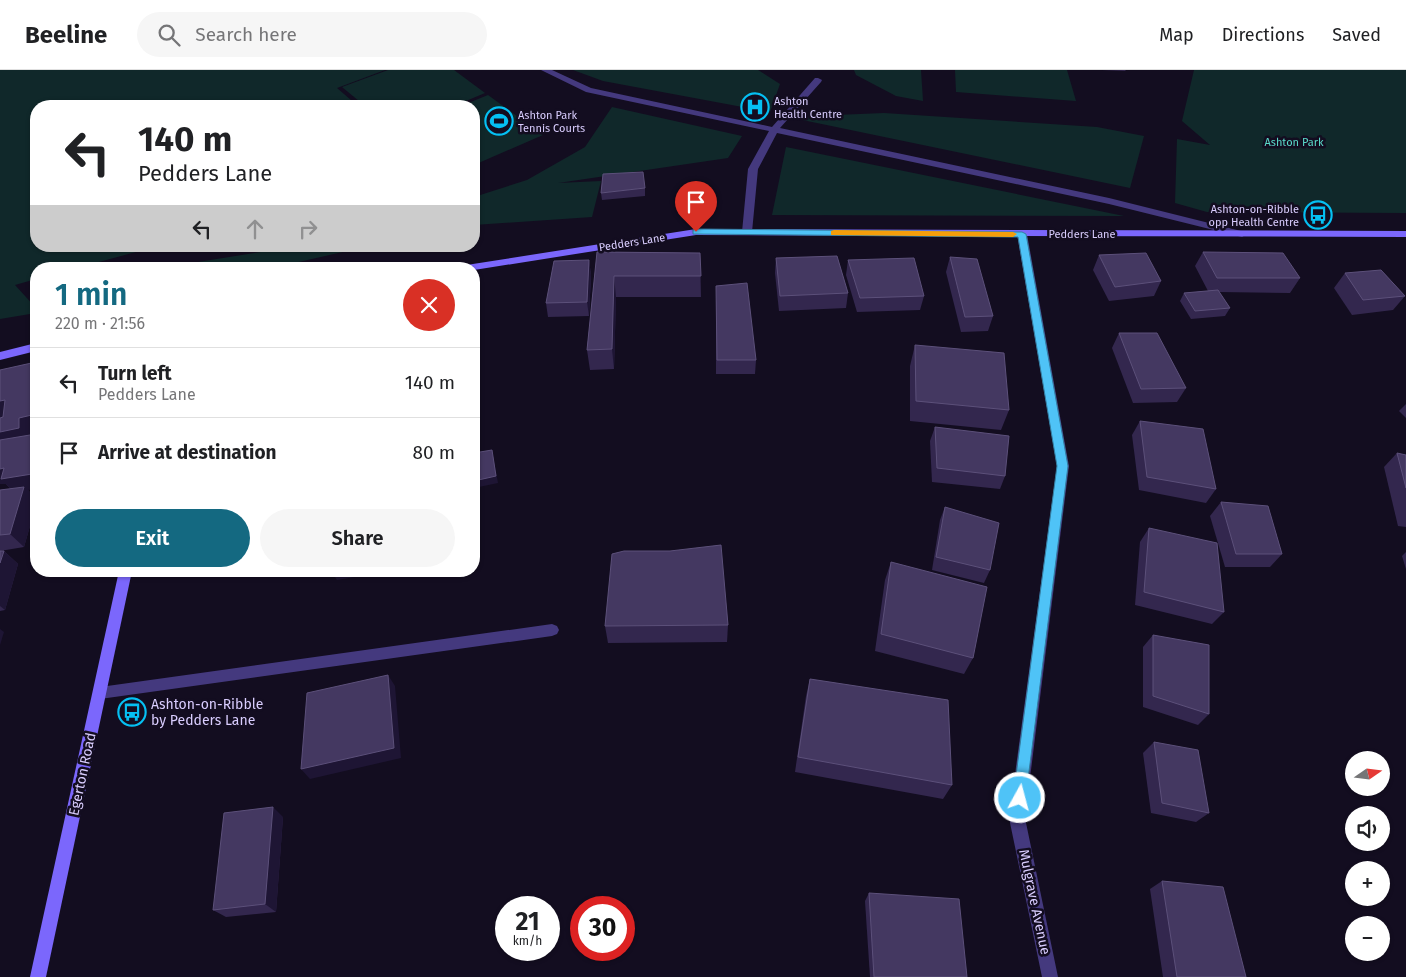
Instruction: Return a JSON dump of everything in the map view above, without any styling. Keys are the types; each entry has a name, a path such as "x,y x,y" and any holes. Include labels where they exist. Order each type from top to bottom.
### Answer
{"street":[{"path":"545,70 589,90 1109,201 1242,234"},
{"path":"747,232 752,169 774,130 818,80"},
{"name":"Pedders Lane","path":"480,266 696,232 1406,234"},
{"name":"Mulgrave Avenue","path":"1022,234 1063,466 1017,818 1050,977"},
{"path":"0,356 30,348"},
{"name":"Egerton Road","path":"38,977 125,577"},
{"path":"100,693 552,630"}],"green space":[{"path":"0,70 385,70 337,88 351,100 30,100 30,252 136,252 99,262 30,262 30,281 15,285 30,301 30,314 0,319"},
{"path":"388,70 454,70 485,93 468,100 358,100 342,87"},
{"path":"573,70 758,70 780,84 770,112 603,81"},
{"path":"854,70 921,70 923,101 896,96 856,75"},
{"path":"955,70 1067,70 1076,101 956,92"},
{"name":"Ashton Park","path":"1194,70 1406,70 1406,213 1207,212 1175,203 1177,139 1210,145 1182,121"},
{"name":"Ashton Park Tennis Courts","path":"488,95 543,135 480,162 480,100 476,100"},
{"path":"612,107 742,136 728,158 558,183 601,181 592,217 480,225 480,195 527,180 585,147"},
{"path":"884,113 1097,127 1144,136 1130,188 788,117"},
{"path":"786,147 1124,216 772,215"},
{"path":"260,252 343,252 299,262 198,262"}],"building":[{"path":"643,172 645,188 601,193 603,174"},
{"path":"597,252 700,253 701,276 614,276 612,349 587,350"},
{"path":"1203,252 1283,253 1300,278 1217,278"},
{"path":"1146,253 1161,281 1115,287 1099,255"},
{"path":"837,256 848,293 780,296 776,258"},
{"path":"950,257 977,259 993,316 965,317"},
{"path":"914,258 924,296 860,298 848,260"},
{"path":"589,260 587,302 546,303 554,261"},
{"path":"1381,270 1405,296 1363,300 1345,273"},
{"path":"747,283 756,360 717,360 716,286"},
{"path":"1218,290 1230,308 1195,311 1184,293"},
{"path":"1119,333 1157,333 1186,388 1141,389"},
{"path":"915,345 1004,353 1009,410 916,401"},
{"path":"30,363 30,415 19,418 19,428 0,432 0,418 3,417 5,400 0,401 0,370"},
{"path":"1140,421 1203,429 1216,489 1147,477"},
{"path":"935,427 1009,436 1005,476 937,468"},
{"path":"30,435 30,474 1,479 4,468 0,469 0,440"},
{"path":"492,450 496,476 480,480 480,452"},
{"path":"1397,453 1406,455 1406,488"},
{"path":"24,487 10,534 0,535 0,490"},
{"path":"1221,502 1268,506 1282,554 1236,554"},
{"path":"945,507 999,523 990,570 936,557"},
{"path":"1149,528 1217,543 1224,612 1144,592"},
{"path":"721,545 728,625 605,626 612,554 624,551 670,551"},
{"path":"0,551 4,551 0,563"},
{"path":"891,562 987,587 973,658 881,634"},
{"path":"1153,635 1209,645 1209,714 1153,696"},
{"path":"388,675 394,748 301,769 307,693"},
{"path":"810,679 948,700 952,785 798,757"},
{"path":"1154,742 1198,750 1209,813 1162,803"},
{"path":"273,807 265,904 213,910 224,813"},
{"path":"1162,881 1223,887 1246,977 1177,977"},
{"path":"869,893 959,899 967,977 874,977"}],"slow traffic":[{"path":"834,233 1013,234"}],"place":[{"name":"Ashton Health Centre","path":"755,107"},
{"name":"Ashton Park Tennis Courts","path":"499,121"},
{"name":"Ashton-on-Ribble opp Health Centre","path":"1318,215"},
{"name":"Ashton-on-Ribble by Pedders Lane","path":"132,712"}],"route":[{"path":"696,232 1022,234 1063,466 1020,798"}]}
